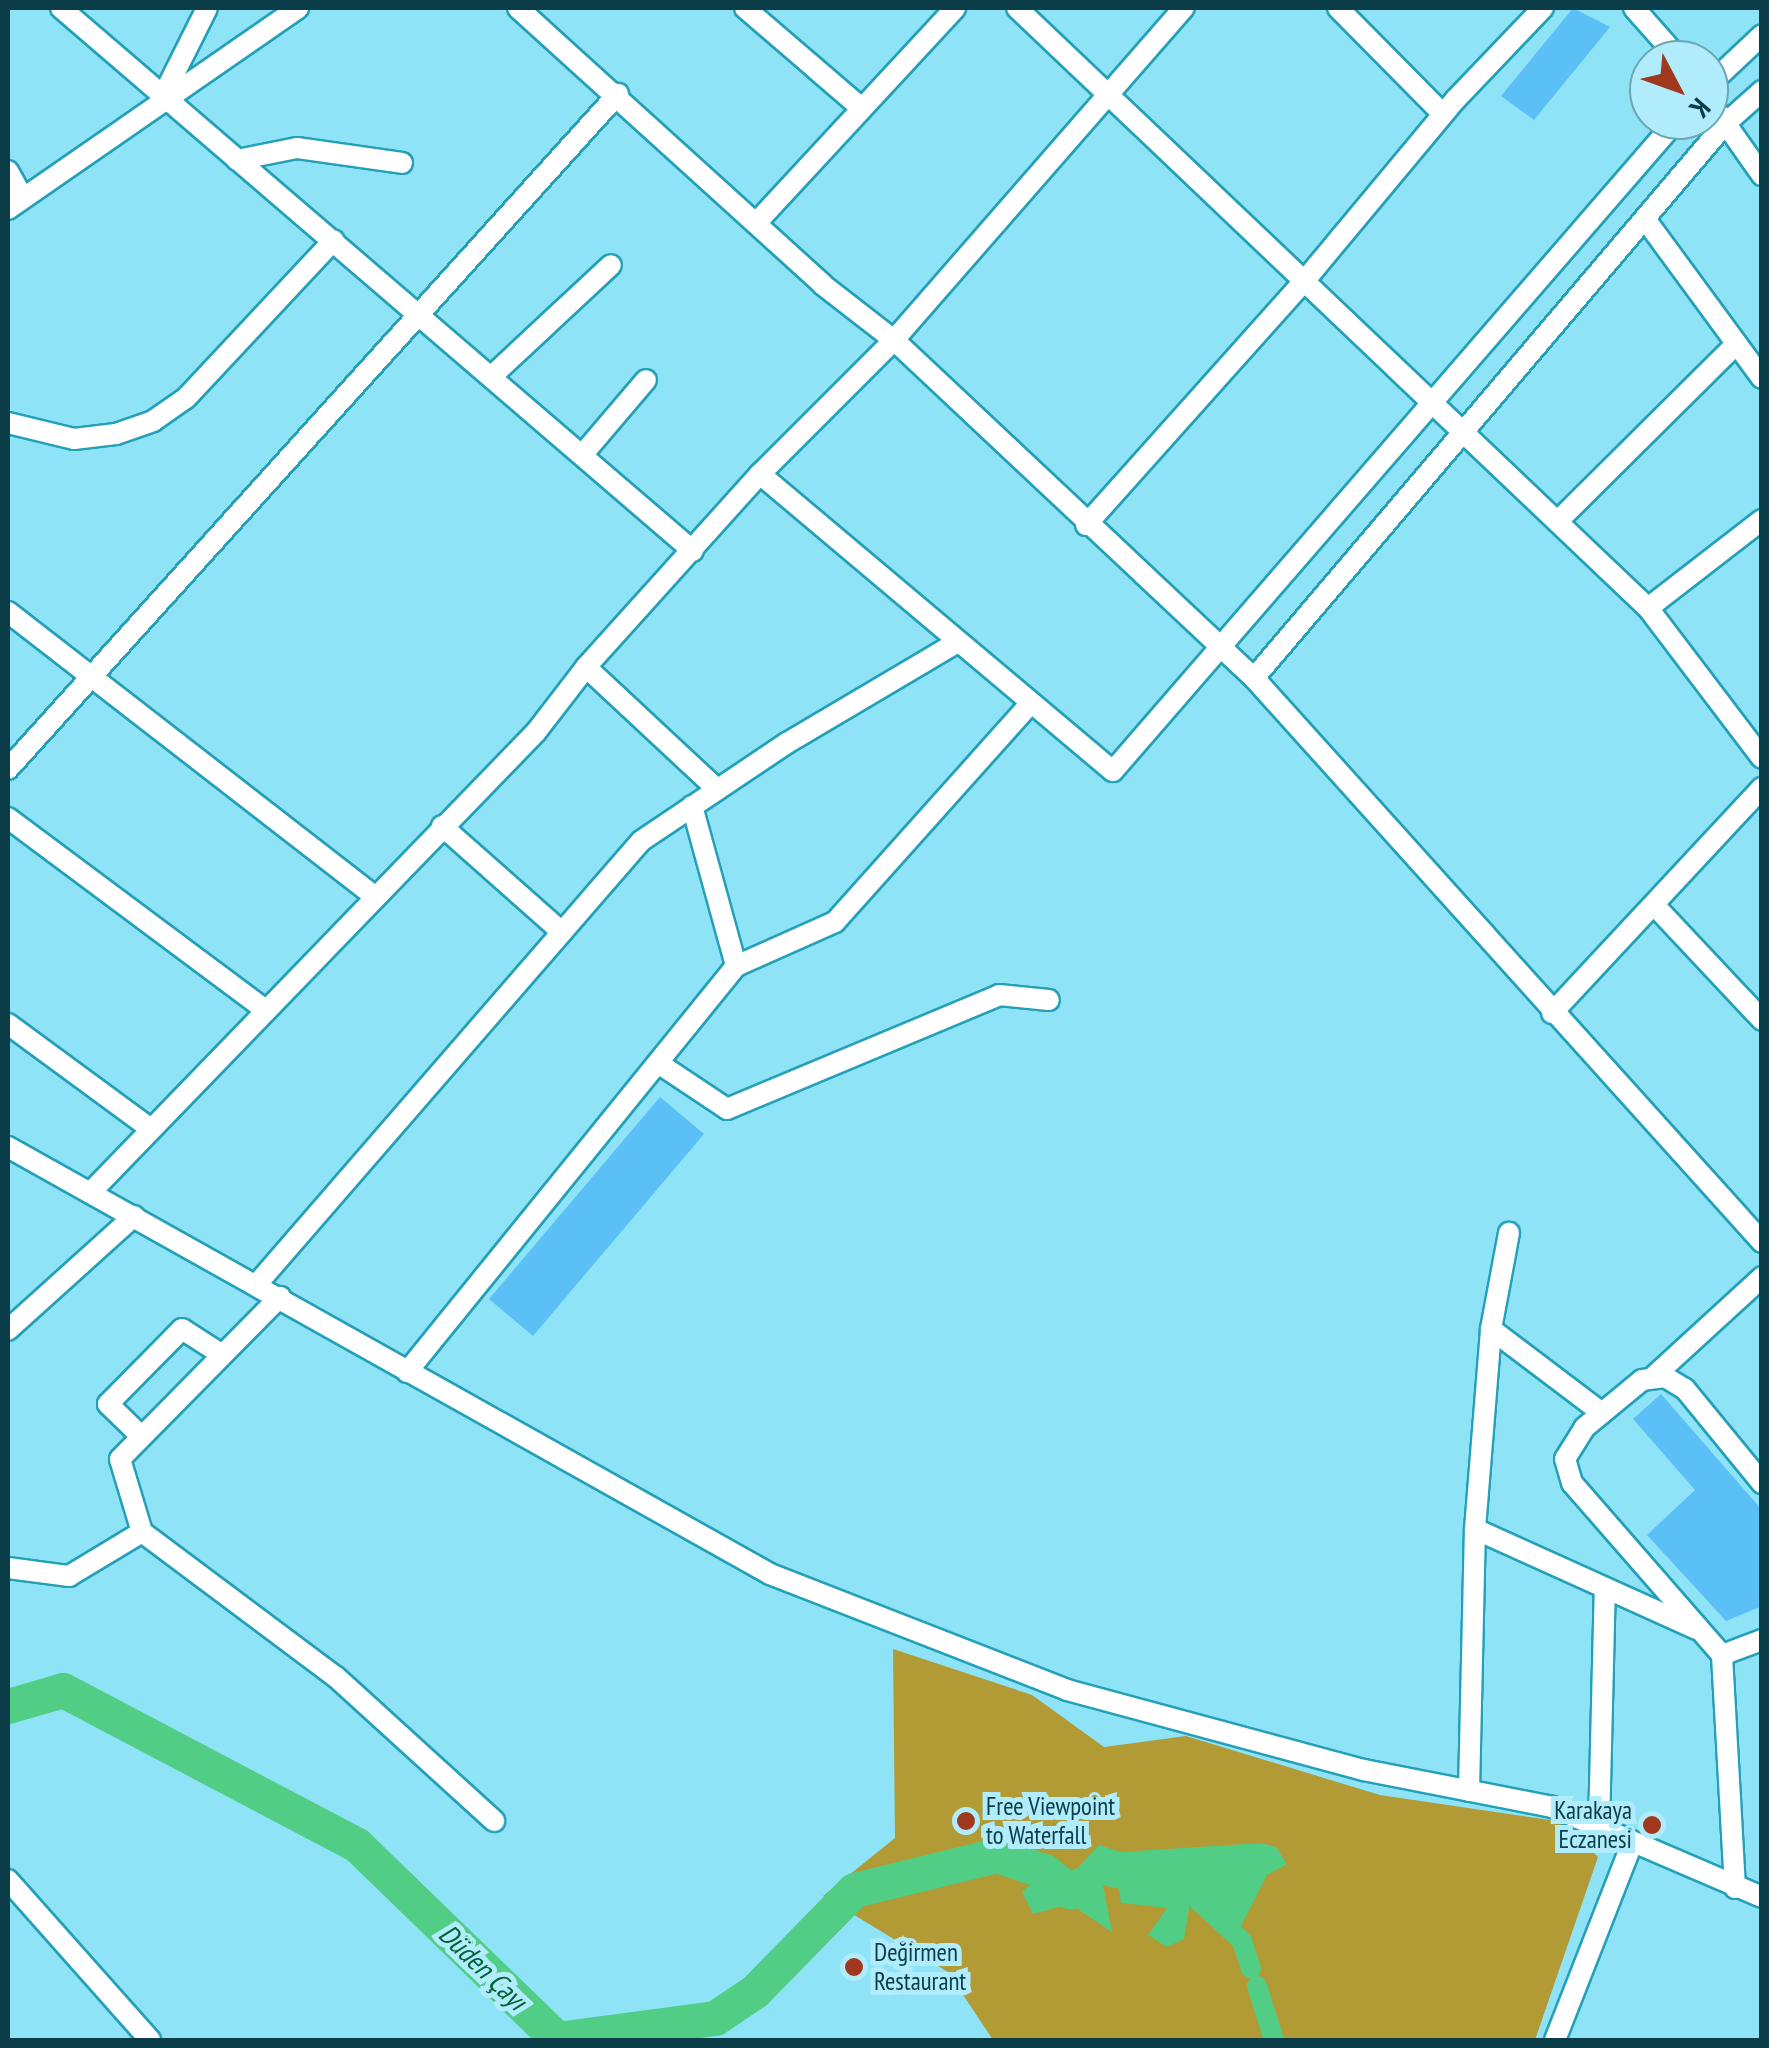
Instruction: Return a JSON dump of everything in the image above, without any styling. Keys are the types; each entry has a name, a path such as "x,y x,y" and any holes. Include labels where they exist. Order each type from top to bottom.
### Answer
{"street":[{"path":"61,8 162,98 420,311 692,551"},
{"path":"162,98 207,8"},
{"path":"8,171 15,204 162,98 298,8"},
{"path":"518,8 894,340 1086,525 1222,646 1762,1242"},
{"path":"745,8 860,108"},
{"path":"758,221 955,8"},
{"path":"1017,8 1436,402 1648,608 1762,758"},
{"path":"90,1192 373,895 536,732 586,667 760,474 894,340 1184,8"},
{"path":"1338,8 1443,114"},
{"path":"1086,525 1306,279 1443,114 1543,8"},
{"path":"1634,8 1662,40"},
{"path":"1729,66 1762,35"},
{"path":"1729,121 1762,92"},
{"path":"8,769 618,94"},
{"path":"1729,128 1762,175"},
{"path":"760,474 1029,705 1113,771 1660,140"},
{"path":"1254,678 1713,140"},
{"path":"237,160 298,148 402,164"},
{"path":"1646,219 1762,378"},
{"path":"8,423 74,439 116,434 154,420 186,398 334,240"},
{"path":"492,375 611,265"},
{"path":"1558,521 1736,344"},
{"path":"583,454 646,380"},
{"path":"1648,608 1762,520"},
{"path":"8,612 373,895"},
{"path":"257,1284 641,841 956,643"},
{"path":"586,667 718,790"},
{"path":"407,1372 736,966 834,922 1029,705"},
{"path":"1552,1012 1656,907 1762,788"},
{"path":"692,806 736,966"},
{"path":"8,818 266,1010"},
{"path":"442,826 562,932"},
{"path":"1656,907 1762,1020"},
{"path":"658,1063 727,1109 999,994 1049,1000"},
{"path":"8,1024 152,1128"},
{"path":"8,1147 770,1574 1067,1690 1364,1770 1552,1807 1762,1897"},
{"path":"8,1330 134,1216"},
{"path":"1469,1791 1474,1529 1491,1329 1509,1233"},
{"path":"1735,1888 1722,1654 1566,1472 1568,1446 1602,1413 1653,1377 1762,1277"},
{"path":"280,1297 120,1459 142,1532 336,1677 494,1821"},
{"path":"141,1436 108,1404 182,1329 221,1354"},
{"path":"1491,1329 1602,1413"},
{"path":"1653,1377 1685,1389 1762,1483"},
{"path":"1474,1529 1701,1631"},
{"path":"8,1568 69,1576 142,1532"},
{"path":"1598,1827 1606,1588"},
{"path":"1722,1654 1762,1640"},
{"path":"1555,2040 1632,1844"},
{"path":"8,1880 150,2040"}],"shaded area":[{"path":"893,1649 1032,1695 1104,1747 1186,1736 1380,1795 1564,1822 1598,1857 1535,2040 993,2040 948,1972 823,1896 895,1838"},
{"path":"1261,1843 1276,1847 1287,1864 1267,1875 1237,1934 1217,1905 1197,1895 1191,1896 1184,1939 1167,1947 1148,1935 1167,1908 1121,1903 1119,1889 1103,1885 1112,1932 1070,1904 1033,1914 1022,1892 1044,1871 1070,1876 1099,1845 1121,1852"}],"building":[{"path":"1573,8 1610,27 1534,120 1501,96"},
{"path":"660,1097 704,1134 533,1336 489,1299"},
{"path":"1661,1394 1762,1510 1762,1606 1726,1621 1647,1535 1695,1490 1633,1419"}],"waterway":[{"name":"Düden Çayı","path":"8,1706 63,1690 357,1845 557,2039 715,2018 755,1991 854,1890 996,1855 1044,1871 1070,1891 1080,1885"},
{"path":"1174,1878 1242,1941 1251,1969"},
{"path":"1257,1986 1274,2040"}],"place":[{"name":"Free Viewpoint to Waterfall","path":"966,1821"},
{"name":"Karakaya Eczanesi","path":"1652,1825"},
{"name":"Değirmen Restaurant","path":"854,1967"}]}
